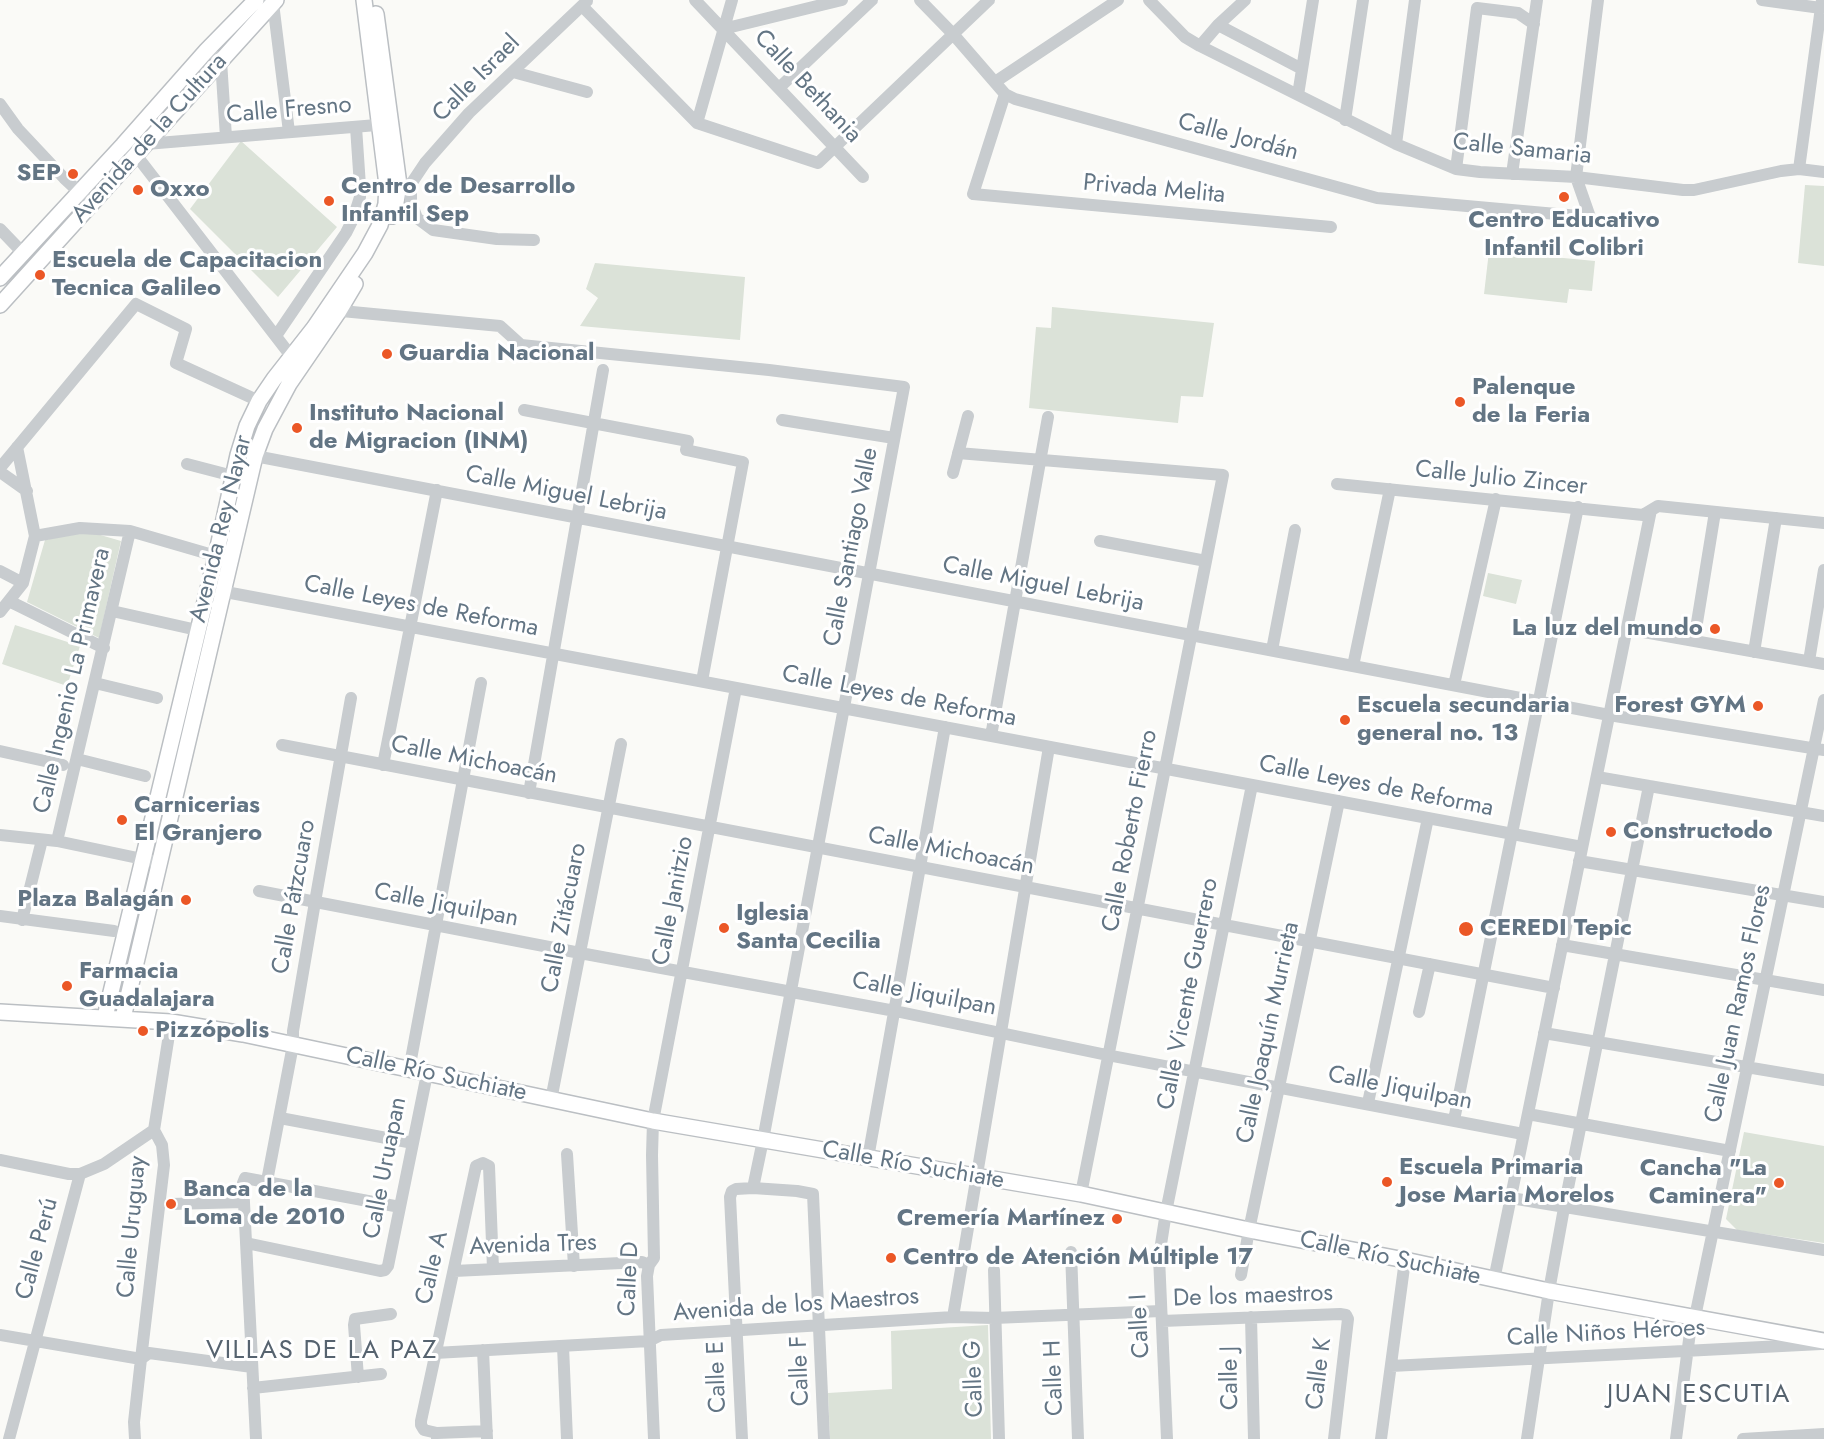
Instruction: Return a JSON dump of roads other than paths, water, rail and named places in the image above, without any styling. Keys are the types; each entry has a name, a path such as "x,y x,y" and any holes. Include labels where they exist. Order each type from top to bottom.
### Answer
{"main road":[{"name":"Avenida de la Cultura","path":"0,278 128,140 207,50 256,0"},
{"name":"Avenida Rey Nayar","path":"105,1017 216,556 238,455 247,426 260,401 299,358 333,310 386,230 395,208 399,185 385,125 364,0"},
{"name":"Avenida Rey Nayar","path":"374,0 385,125"},
{"name":"Avenida de la Cultura","path":"0,305 221,61 272,1"},
{"name":"Avenida Rey Nayar","path":"123,1018 255,456 299,358"},
{"path":"133,898 149,901"},
{"name":"Calle Río Suchiate","path":"0,1012 171,1022 293,1045 653,1121 1081,1194 1494,1280 1824,1343"}],"street":[{"name":"Calle Bethania","path":"695,0 863,177"},
{"path":"697,123 732,0"},
{"path":"723,29 842,0"},
{"path":"779,88 872,0"},
{"path":"920,0 1005,94"},
{"path":"585,3 697,123 818,163 989,0"},
{"path":"995,82 1118,0"},
{"name":"Calle Samaria","path":"1149,0 1185,37 1200,46 1346,120 1456,169 1576,177 1683,190 1694,190 1781,171 1799,169 1824,172"},
{"path":"1200,46 1218,25 1245,0"},
{"path":"1298,95 1313,0"},
{"path":"1346,120 1363,0"},
{"path":"1396,144 1415,0"},
{"path":"1512,174 1537,0"},
{"path":"1576,177 1598,0"},
{"path":"1762,0 1822,4 1799,169"},
{"path":"272,1 289,132"},
{"name":"Calle Israel","path":"399,185 425,163 469,113 585,3"},
{"path":"1456,169 1477,4 1518,13 1534,24"},
{"path":"1218,25 1302,69"},
{"path":"207,50 221,61 226,137"},
{"path":"513,72 587,92"},
{"name":"Calle Jordán","path":"1005,94 1015,99 1377,198 1590,217 1576,177"},
{"name":"Privada Melita","path":"1005,94 973,194 1331,227"},
{"path":"0,104 18,129 92,204"},
{"name":"Calle Fresno","path":"141,149 226,137 385,125"},
{"path":"276,336 346,233 353,219 360,197 356,127"},
{"path":"128,140 141,149 276,336 299,358"},
{"path":"399,185 411,202 417,218 433,230 497,239 534,240"},
{"path":"0,229 23,253"},
{"path":"27,491 0,470 136,304 186,329 176,363 260,401"},
{"name":"Calle Santiago Valle","path":"333,310 500,326 521,345 769,370 904,387 763,1140"},
{"path":"530,793 603,370"},
{"path":"524,410 688,441 686,450 744,462 726,546 702,681"},
{"path":"953,472 968,416"},
{"path":"991,736 1048,417"},
{"path":"782,420 894,438"},
{"path":"0,612 23,583 35,536 18,447"},
{"path":"958,453 1041,461"},
{"name":"Calle Miguel Lebrija","path":"238,455 255,456 437,490 1609,715 1819,749"},
{"name":"Calle Roberto Fierro","path":"1041,461 1223,475 1081,1194"},
{"path":"187,464 233,476"},
{"name":"Calle Julio Zincer","path":"1337,484 1643,514 1655,508 1824,523"},
{"path":"1353,666 1389,489"},
{"path":"383,765 437,490"},
{"path":"1454,685 1496,499"},
{"path":"1454,1120 1578,507"},
{"path":"1494,1280 1609,715 1655,508"},
{"path":"1694,642 1715,512"},
{"path":"1754,652 1776,518"},
{"path":"35,536 80,528 130,531 216,556"},
{"name":"Calle Ingenio La Primavera","path":"57,841 130,531"},
{"path":"1272,650 1295,531"},
{"path":"1100,541 1206,561"},
{"path":"1809,662 1824,570"},
{"path":"0,571 23,583"},
{"name":"Calle Leyes de Reforma","path":"208,588 1582,847"},
{"path":"9,601 104,648"},
{"path":"112,611 197,630"},
{"path":"1627,629 1824,664"},
{"path":"95,683 157,698"},
{"name":"Calle Uruapan","path":"410,1070 481,683"},
{"name":"Calle Janitzio","path":"653,1121 735,688"},
{"name":"Calle Pátzcuaro","path":"267,1181 293,1045 293,1031 351,698"},
{"name":"Calle Juan Ramos Flores","path":"1676,1439 1694,1317 1801,812 1819,749 1824,700"},
{"path":"868,1158 945,727"},
{"name":"Calle Zitácuaro","path":"551,1100 621,744"},
{"name":"Calle Michoacán","path":"282,745 1554,988"},
{"path":"953,1317 1049,747"},
{"path":"0,751 63,765"},
{"path":"77,759 145,776"},
{"path":"1597,777 1824,816"},
{"name":"Calle Vicente Guerrero","path":"1166,1212 1252,785"},
{"path":"1527,1439 1564,1208 1649,786"},
{"name":"Calle Joaquín Murrieta","path":"1241,1275 1339,801"},
{"path":"1368,1103 1428,818"},
{"path":"0,835 57,841 159,863"},
{"path":"22,920 42,840"},
{"path":"1580,861 1824,902"},
{"name":"Calle Jiquilpan","path":"259,891 791,991 1107,1055 1523,1134"},
{"path":"0,916 114,931"},
{"path":"1562,945 1824,990"},
{"path":"1419,1012 1430,964"},
{"name":"Calle Uruguay","path":"135,1439 141,1359 164,1165 162,1145 154,1130 171,1022"},
{"path":"1544,1033 1824,1080"},
{"name":"Calle Uruapan","path":"246,1243 380,1271 385,1270 388,1266 427,1074"},
{"path":"1528,1114 1730,1151"},
{"path":"280,1118 413,1143"},
{"name":"Calle D","path":"653,1121 654,1258 649,1265 647,1276 654,1439"},
{"path":"0,1160 69,1174 80,1174 104,1164 154,1130"},
{"path":"753,1188 763,1140"},
{"path":"567,1154 574,1266"},
{"name":"Calle A","path":"437,1436 434,1431 424,1430 421,1421 476,1166 483,1163 489,1166 493,1269"},
{"name":"Calle Perú","path":"9,1439 80,1174"},
{"path":"256,1439 243,1183 245,1178 400,1207"},
{"name":"Calle E","path":"742,1439 730,1197 732,1191 736,1189 753,1188 813,1194"},
{"name":"Calle F","path":"813,1194 824,1439"},
{"path":"1511,1198 1824,1250"},
{"path":"171,1204 244,1202"},
{"name":"Calle I","path":"1166,1212 1159,1257 1167,1439"},
{"name":"Calle H","path":"1071,1251 1078,1439"},
{"path":"1381,1439 1405,1260"},
{"name":"Avenida Tres","path":"454,1270 642,1262 649,1265"},
{"name":"Calle G","path":"994,1270 999,1439"},
{"path":"358,1377 355,1319 391,1314"},
{"name":"De los maestros","path":"1162,1316 1346,1315"},
{"name":"Calle K","path":"1334,1439 1348,1319 1346,1315"},
{"name":"Avenida de los Maestros","path":"435,1353 649,1341 661,1335 953,1317 1162,1316"},
{"name":"Calle J","path":"1251,1317 1254,1439"},
{"path":"0,1335 141,1359 149,1353 252,1367"},
{"name":"Calle Niños Héroes","path":"1391,1366 1824,1343"},
{"path":"563,1346 567,1439"},
{"path":"437,1436 487,1435 483,1350"},
{"path":"253,1388 381,1374"},
{"path":"1743,1439 1824,1434"}],"place":[{"name":"SEP","path":"73,174"},
{"name":"Oxxo","path":"138,190"},
{"name":"Centro Educativo Infantil Colibri","path":"1564,197"},
{"name":"Centro de Desarrollo Infantil Sep","path":"329,201"},
{"name":"Escuela de Capacitacion Tecnica Galileo","path":"40,275"},
{"name":"Guardia Nacional","path":"387,354"},
{"name":"Palenque de la Feria","path":"1460,402"},
{"name":"Instituto Nacional de Migracion (INM)","path":"297,428"},
{"name":"La luz del mundo","path":"1715,629"},
{"name":"Forest GYM","path":"1758,706"},
{"name":"Escuela secundaria general no. 13","path":"1345,720"},
{"name":"Carnicerias El Granjero","path":"122,820"},
{"name":"Constructodo","path":"1611,832"},
{"name":"Plaza Balagán","path":"186,900"},
{"name":"Iglesia Santa Cecilia","path":"724,928"},
{"name":"CEREDI Tepic","path":"1466,929"},
{"name":"Farmacia Guadalajara","path":"67,986"},
{"name":"Pizzópolis","path":"143,1031"},
{"name":"Escuela Primaria Jose Maria Morelos","path":"1387,1182"},
{"name":"Cancha \"La Caminera\"","path":"1779,1183"},
{"name":"Banca de la Loma de 2010","path":"171,1204"},
{"name":"Cremería Martínez","path":"1117,1219"},
{"name":"Centro de Atención Múltiple 17","path":"891,1258"}],"district":[{"name":"VILLAS DE LA PAZ","path":"322,1352"},
{"name":"JUAN ESCUTIA","path":"1699,1396"}]}
